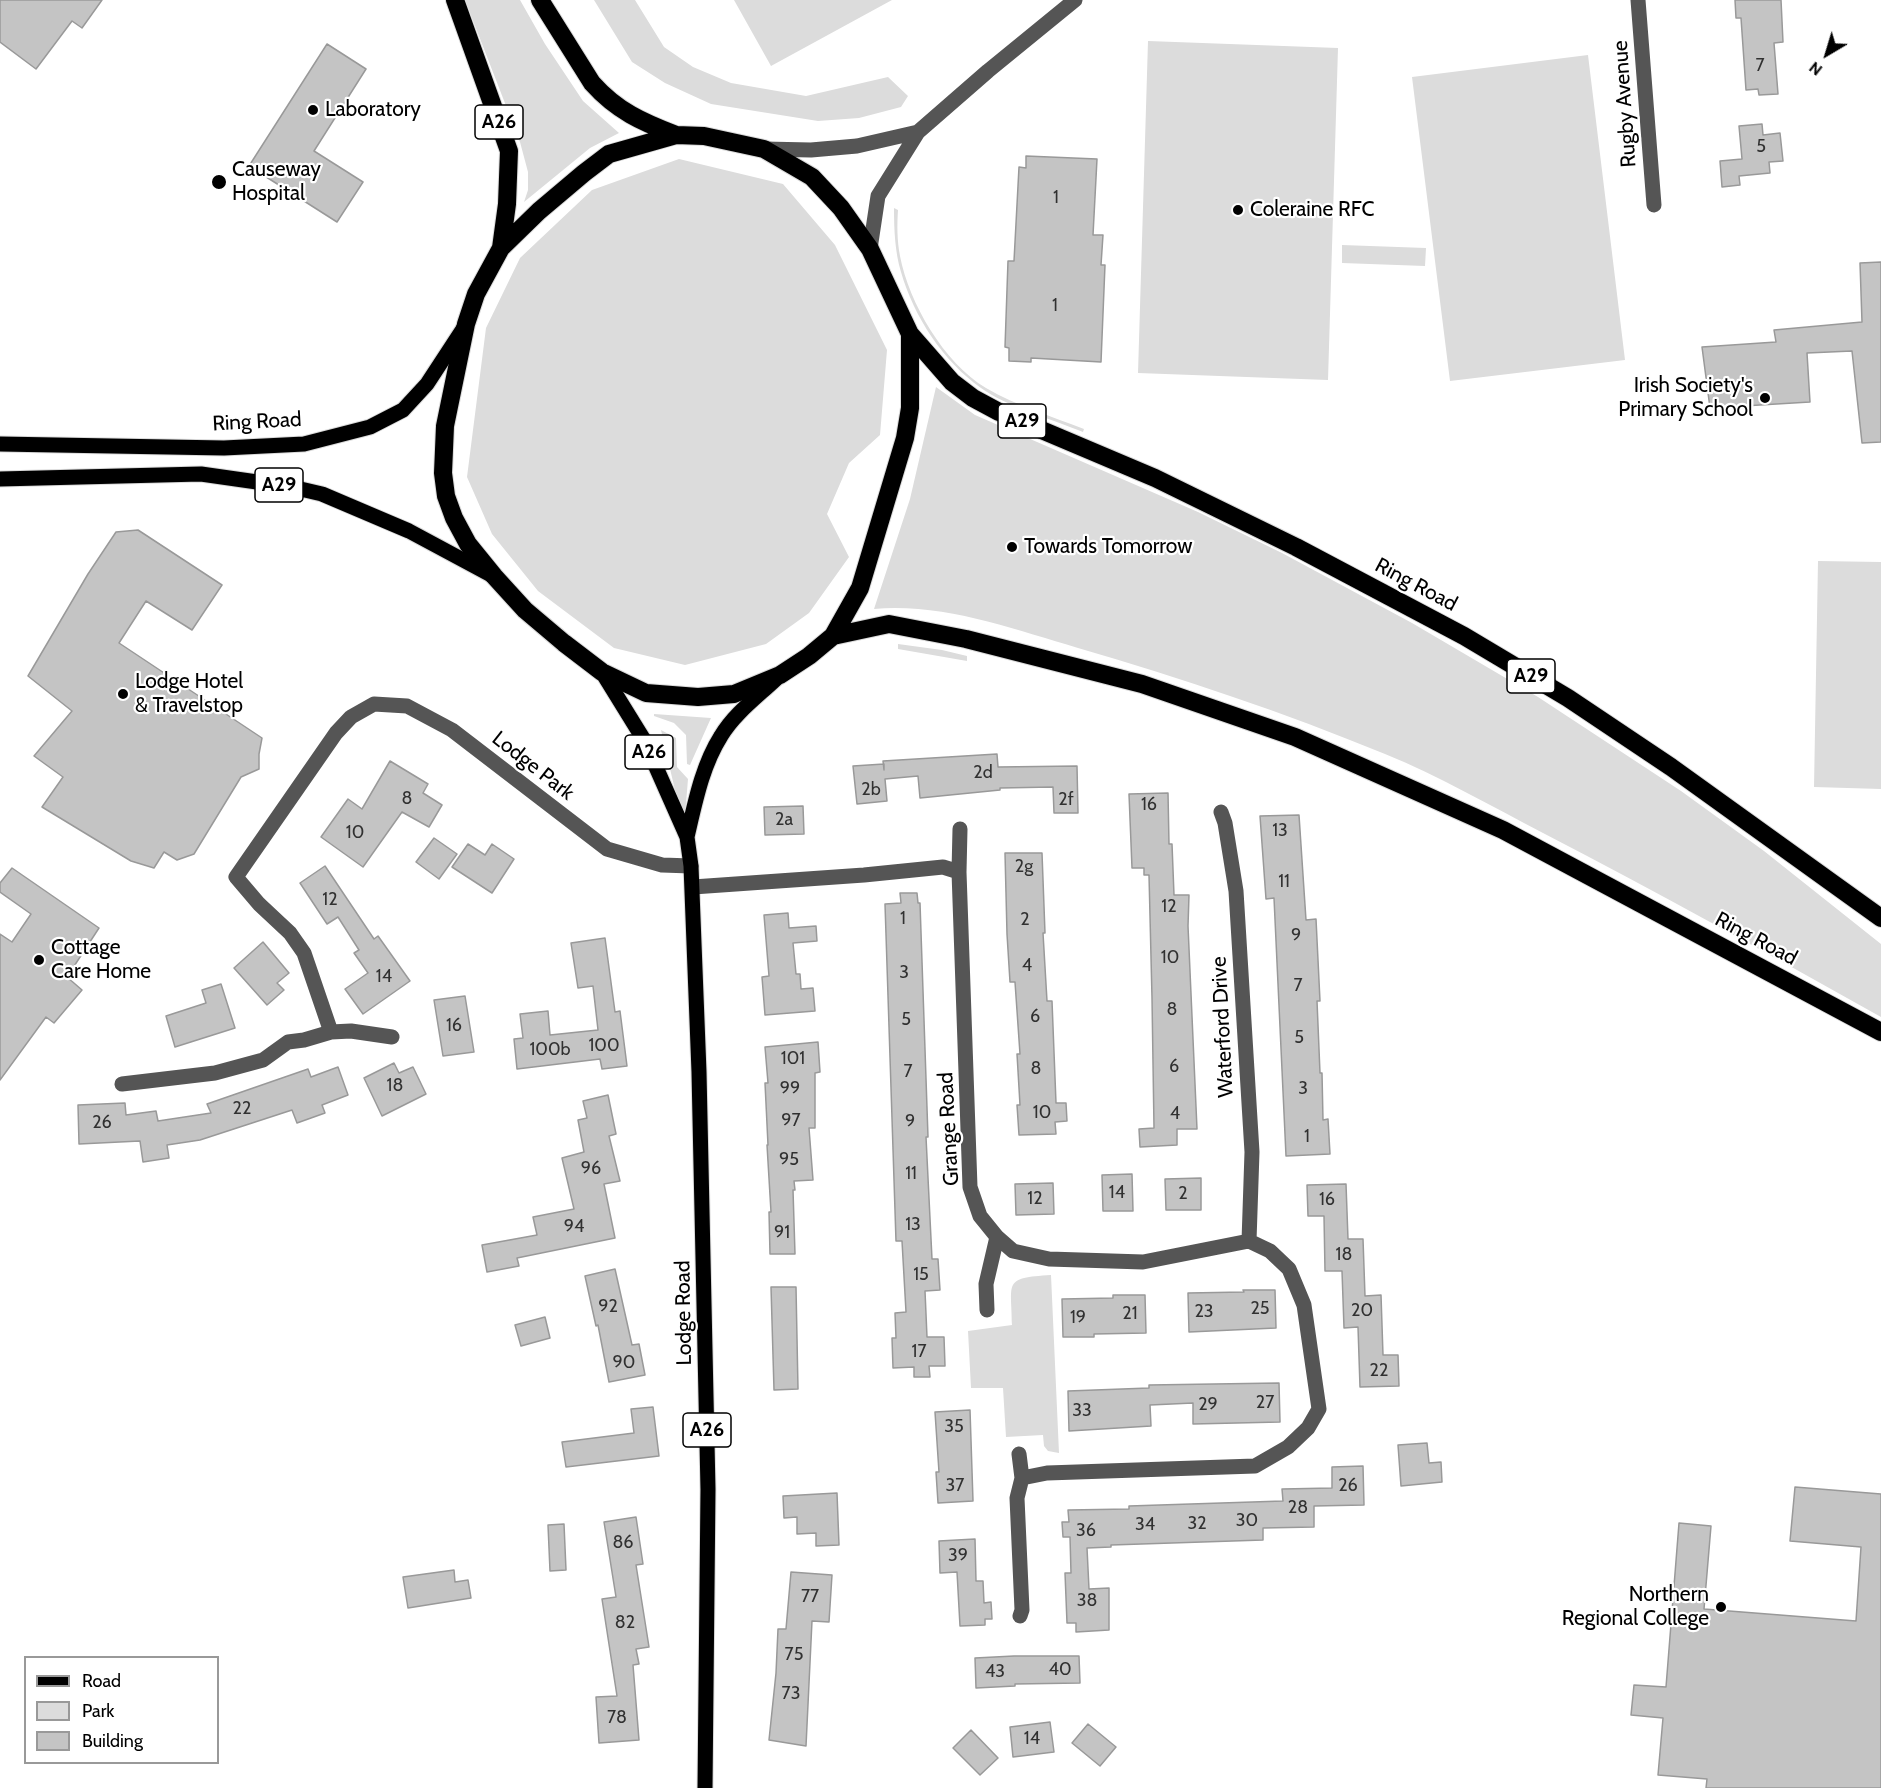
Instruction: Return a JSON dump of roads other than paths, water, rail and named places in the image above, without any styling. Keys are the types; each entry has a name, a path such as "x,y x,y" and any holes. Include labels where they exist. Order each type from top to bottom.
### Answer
{"highway":[{"name":"A26","path":"455,0 509,151 507,204 501,248"},
{"path":"540,0 600,92 621,111 676,135"},
{"name":"A29","path":"676,135 704,136 764,148 812,177 841,208 870,249 910,334 910,408 905,438 860,588 833,636 809,656 780,675 734,694 698,697 646,693 602,672 525,610 468,544 454,518 446,496 443,472 445,426 466,324 476,294 501,248 539,211 609,154 676,135"},
{"name":"Ring Road","path":"910,334 952,382 973,398 999,412 1145,473 1296,547 1464,636 1558,693 1671,767 1881,918"},
{"name":"Ring Road","path":"833,636 889,624 966,639 1142,684 1295,737 1503,830 1881,1032"}],"main road":[{"name":"Ring Road","path":"0,444 224,448 304,444 369,427 403,410 427,384 466,324"},
{"name":"A29","path":"0,479 201,474 292,487 322,494 409,531 494,576"},
{"name":"Lodge Road","path":"602,672 641,733 687,837 693,886 708,1489 705,1788"},
{"name":"Lodge Road","path":"687,837 703,775 721,735 738,715 780,675"}],"street":[{"path":"870,249 878,196 918,132 1075,0"},
{"name":"Rugby Avenue","path":"1638,0 1653,205"},
{"path":"764,148 811,150 857,146 918,132"},
{"name":"Lodge Park","path":"331,1032 304,953 286,928 259,904 236,878 321,753 351,717 374,704 407,706 452,730 607,849 662,865 691,866"},
{"name":"Waterford Drive","path":"1221,812 1225,823 1236,891 1252,1152 1249,1241"},
{"name":"Grange Road","path":"960,829 959,872 970,1187 980,1216 997,1238 1013,1251 1048,1259 1143,1262 1249,1241"},
{"path":"693,886 943,867 959,872"},
{"path":"122,1084 215,1073 263,1060 288,1042 331,1032 351,1031 392,1037"},
{"path":"987,1310 986,1284 997,1238"},
{"path":"1022,1478 1047,1473 1254,1466 1288,1447 1308,1428 1319,1409 1304,1305 1289,1269 1270,1251 1249,1241"},
{"path":"1019,1454 1022,1478 1017,1498 1022,1610 1020,1616"}],"place":[{"name":"Laboratory","path":"313,110"},
{"name":"Causeway Hospital","path":"219,182"},
{"name":"Coleraine RFC","path":"1238,210"},
{"name":"Irish Society's Primary School","path":"1765,398"},
{"name":"Towards Tomorrow","path":"1012,547"},
{"name":"Lodge Hotel & Travelstop","path":"123,694"},
{"name":"Cottage Care Home","path":"39,960"},
{"name":"Northern Regional College","path":"1721,1607"}]}
